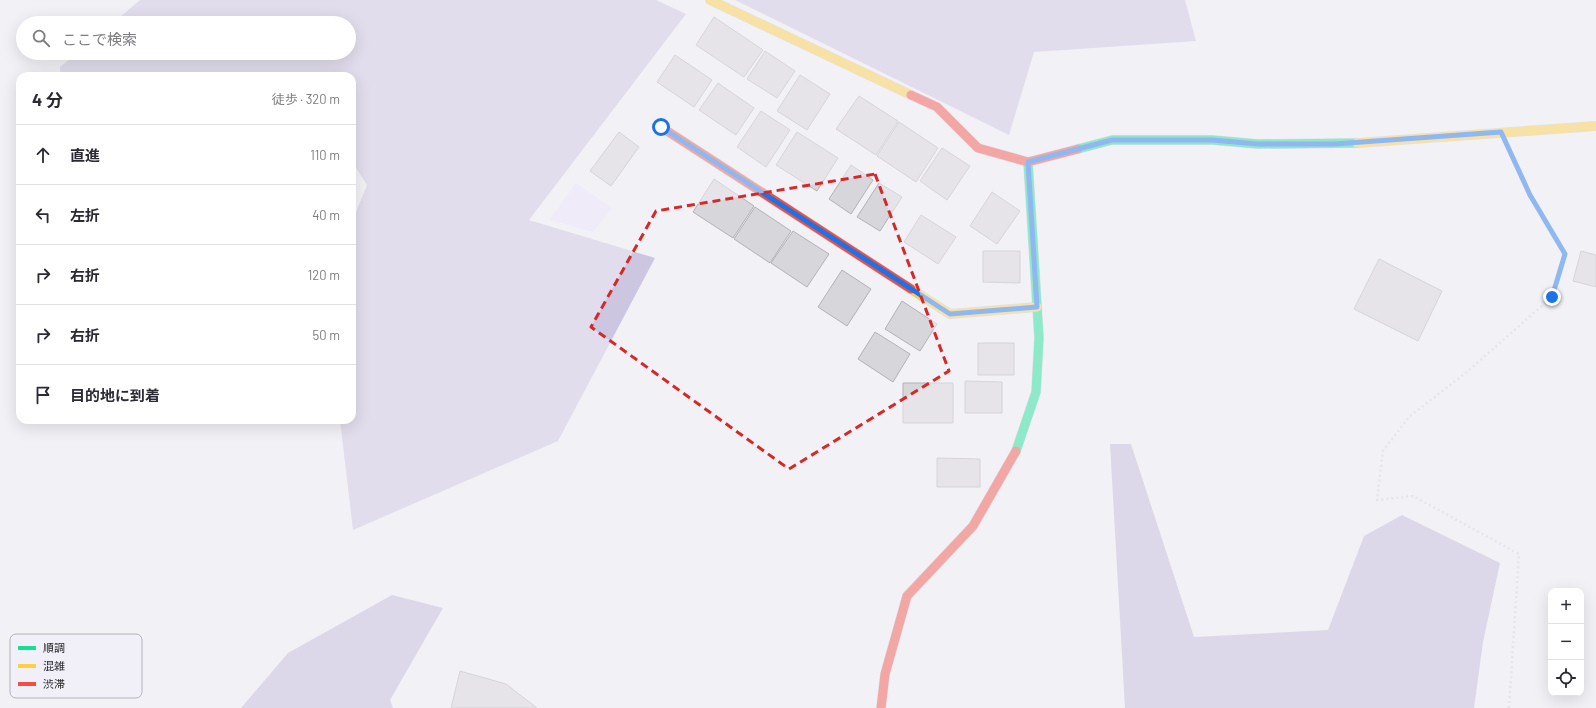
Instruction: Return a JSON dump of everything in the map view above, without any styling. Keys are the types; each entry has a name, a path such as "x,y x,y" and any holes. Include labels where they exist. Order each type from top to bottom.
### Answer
{"street":[{"path":"710,0 937,107 978,148 1028,162 1112,140 1212,140 1258,144 1334,144 1596,126"},
{"path":"661,127 950,314 1037,307"},
{"path":"880,708 885,674 907,596 973,526 1017,450 1036,392 1039,338 1028,162"}],"path":[{"path":"1501,132 1530,195 1565,254 1552,297 1468,371 1409,417 1383,451 1377,500 1414,496 1520,554 1509,708"}],"highlighted area":[{"path":"875,174 949,371 789,469 591,327 656,211"}],"shaded area":[{"path":"140,0 656,0 686,14 529,220 655,258 558,441 353,530 340,424 356,424 356,212 367,185 356,168 356,72 60,72 60,67 68,60 356,60 356,16 121,16"},
{"path":"735,0 1185,0 1196,41 1034,52 1009,135"},
{"path":"576,183 612,208 593,232 550,220"},
{"path":"1110,444 1131,444 1194,637 1328,630 1364,536 1402,515 1500,563 1483,642 1474,708 1125,708"},
{"path":"392,595 443,608 390,700 393,708 241,708 288,653"}],"building":[{"path":"714,17 763,50 744,77 696,45"},
{"path":"765,51 795,71 777,98 747,79"},
{"path":"675,55 712,80 694,107 657,82"},
{"path":"800,75 830,94 807,130 777,111"},
{"path":"718,83 754,108 736,135 699,110"},
{"path":"859,96 898,121 876,155 836,129"},
{"path":"761,111 790,130 766,167 737,147"},
{"path":"899,122 938,148 916,182 877,156"},
{"path":"619,132 639,147 611,186 590,171"},
{"path":"797,132 838,158 817,191 776,165"},
{"path":"942,148 970,166 947,200 920,181"},
{"path":"851,165 873,180 851,214 829,199"},
{"path":"714,179 754,206 733,238 693,212"},
{"path":"879,183 902,197 880,231 857,217"},
{"path":"992,192 1020,211 997,244 970,226"},
{"path":"755,207 791,231 770,263 734,239"},
{"path":"921,215 956,237 938,264 904,242"},
{"path":"793,231 829,254 807,287 771,263"},
{"path":"983,251 1020,251 1020,283 983,282"},
{"path":"1581,251 1596,255 1596,287 1573,281"},
{"path":"1379,259 1442,291 1418,341 1354,309"},
{"path":"842,270 871,289 847,326 818,307"},
{"path":"902,301 937,324 920,351 885,329"},
{"path":"875,332 910,354 893,382 858,359"},
{"path":"978,343 1014,343 1014,375 978,375"},
{"path":"965,381 1002,382 1002,413 965,413"},
{"path":"903,383 953,383 953,423 903,423"},
{"path":"937,458 980,459 980,487 937,487"},
{"path":"460,671 506,684 537,708 451,708"}],"traffic: fast":[{"path":"1078,149 1112,140 1212,140 1258,144 1357,143"},
{"path":"1016,451 1036,392 1039,338 1028,162"}],"traffic: slow":[{"path":"710,0 911,95"},
{"path":"1357,143 1596,126"},
{"path":"911,289 950,314 1037,307"}],"traffic: jam":[{"path":"911,95 937,107 978,148 1028,162 1078,149"},
{"path":"661,127 911,289"},
{"path":"881,708 885,674 907,596 973,526 1016,451"}],"route":[{"path":"661,127 950,314 1037,307 1028,162 1112,140 1212,140 1258,144 1334,144 1453,137 1501,132 1530,195 1565,254 1552,297"}]}
